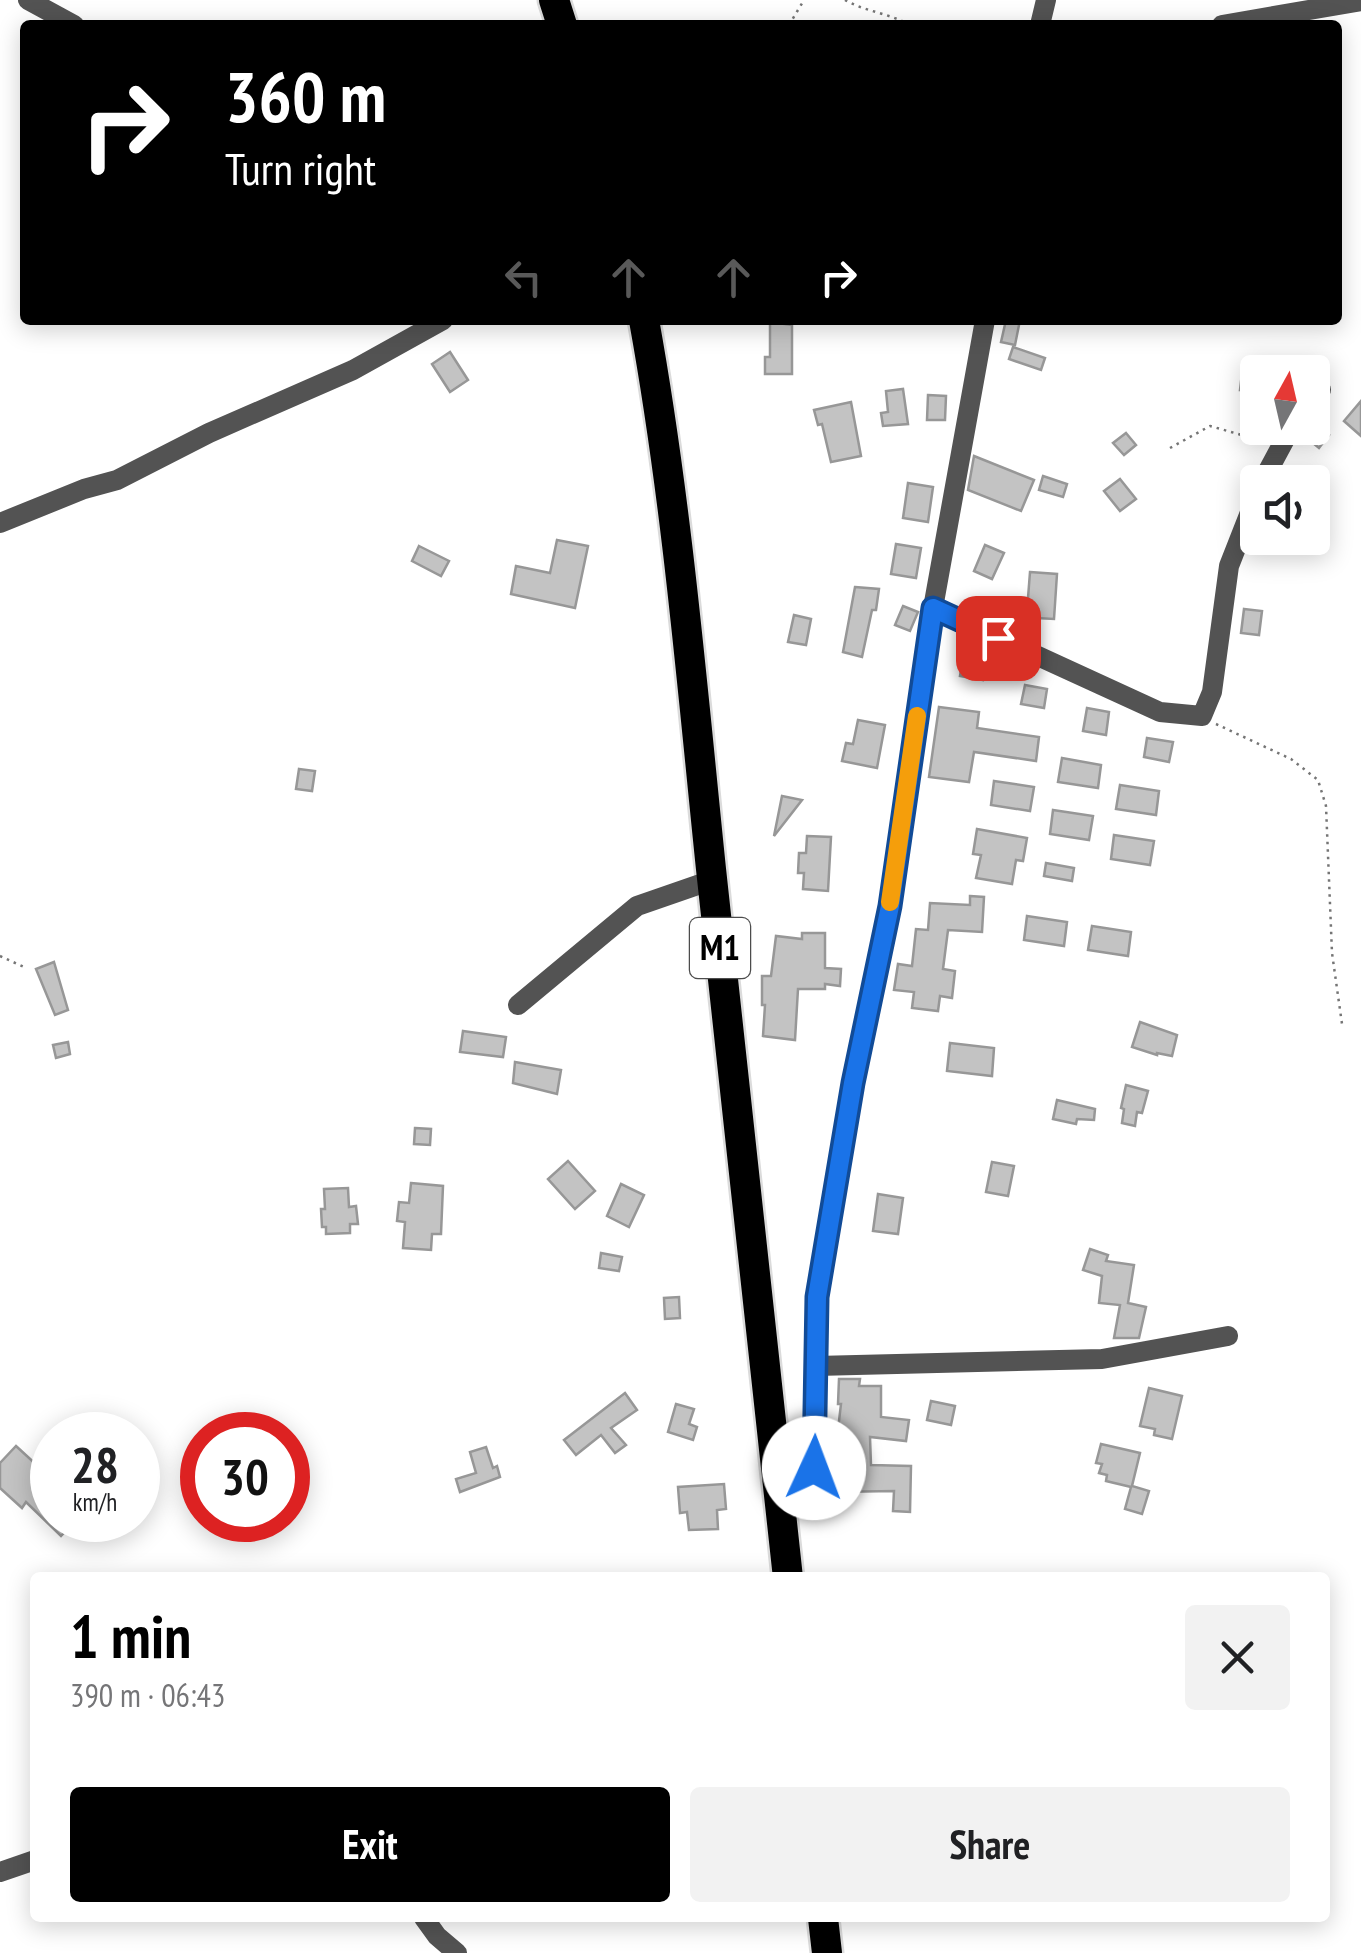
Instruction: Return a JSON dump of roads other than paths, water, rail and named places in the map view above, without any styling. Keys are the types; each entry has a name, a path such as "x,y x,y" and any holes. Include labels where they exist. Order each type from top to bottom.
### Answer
{"highway":[{"name":"M1","path":"645,325 666,440 683,575 787,1572"},
{"path":"823,1922 826,1953"}],"street":[{"path":"1250,20 1361,0"},
{"path":"44,2 67,20"},
{"path":"0,523 116,480 209,432 353,370 434,325"},
{"path":"778,1488 805,1490 813,1482 815,1324 820,1274 853,1083 890,906 933,608 983,325"},
{"path":"933,608 1160,712 1202,716 1212,692 1229,566 1240,538"},
{"path":"518,1005 637,906 712,880"},
{"path":"816,1366 1102,1359 1228,1336"},
{"path":"0,1872 30,1862"},
{"path":"427,1922 457,1953"}]}
